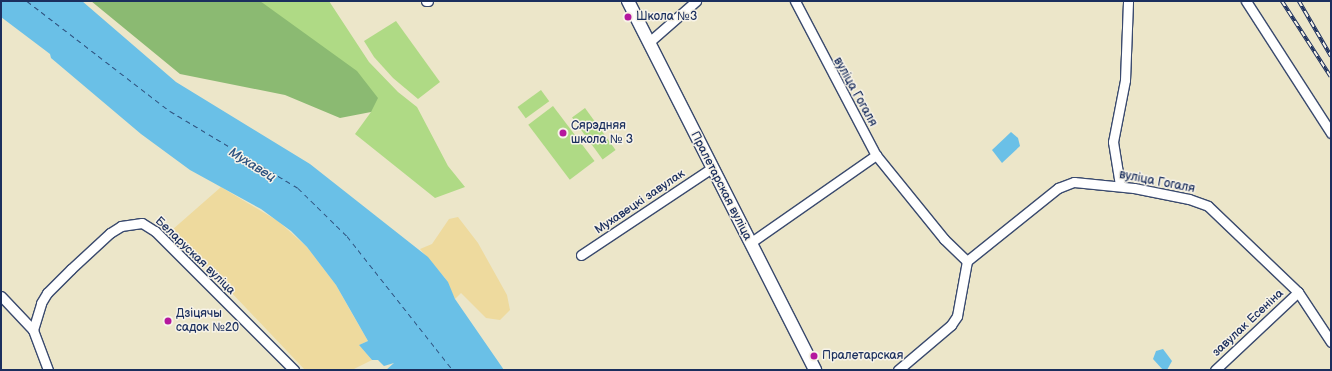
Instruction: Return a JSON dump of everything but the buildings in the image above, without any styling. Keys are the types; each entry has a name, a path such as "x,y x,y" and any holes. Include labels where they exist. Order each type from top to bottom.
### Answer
{"main road":[{"name":"Пралетарская вуліца","path":"628,1 815,370"}],"street":[{"path":"648,43 696,1"},
{"name":"вуліца Гогаля","path":"795,1 876,155 944,239 967,261 1058,188 1074,182 1120,186 1189,199 1208,206 1298,292 1331,342"},
{"path":"1120,186 1113,142 1125,80 1128,1"},
{"path":"1246,1 1331,133"},
{"path":"750,243 876,155"},
{"name":"Мухавецкі завулак","path":"580,255 712,168"},
{"name":"Беларуская вуліца","path":"33,330 41,303 47,293 71,269 110,233 122,226 142,223 155,232 294,370"},
{"path":"898,370 954,321 967,261"},
{"name":"завулак Есеніна","path":"1214,370 1298,292"},
{"path":"1,296 33,330 48,370"}],"green space":[{"path":"91,1 260,1 357,71 378,98 371,112 340,118 285,95 180,74"},
{"path":"260,1 329,1 369,62 398,92 417,107 448,166 465,187 435,198 355,134 371,112"},
{"path":"396,21 440,82 418,99 393,78 374,57 364,41"},
{"path":"541,90 549,101 526,118 518,107"},
{"path":"553,106 595,161 570,180 528,125"},
{"path":"585,108 616,150 603,159 572,117"}],"sand":[{"path":"221,187 278,221 307,247 336,285 368,341 359,345 372,360 352,370 305,370 172,230"},
{"path":"458,217 478,243 507,295 510,310 500,320 486,318 461,293 455,299 445,278 420,249 432,244 449,219"}],"water":[{"name":"Мухавец","path":"1,1 82,1 176,82 310,164 428,257 448,282 455,299 504,370 386,370 394,363 384,366 378,360 372,360 359,345 368,341 336,285 307,247 291,231 261,209 190,170 141,134 51,58 50,54 1,17"},
{"path":"1011,132 1018,138 1020,146 1002,163 992,150"},
{"path":"1163,349 1172,361 1167,370 1163,370 1153,359 1156,351"}],"ferry route":[{"path":"27,1 170,111 298,188 347,236 453,370"}],"railway":[{"path":"1282,1 1331,77"},
{"path":"1299,1 1331,56"}],"place":[{"name":"Школа №3","path":"628,17"},
{"name":"Сярэдняя школа № 3","path":"563,133"},
{"name":"Дзіцячы садок №20","path":"168,321"},
{"name":"Пралетарская","path":"814,356"}]}
